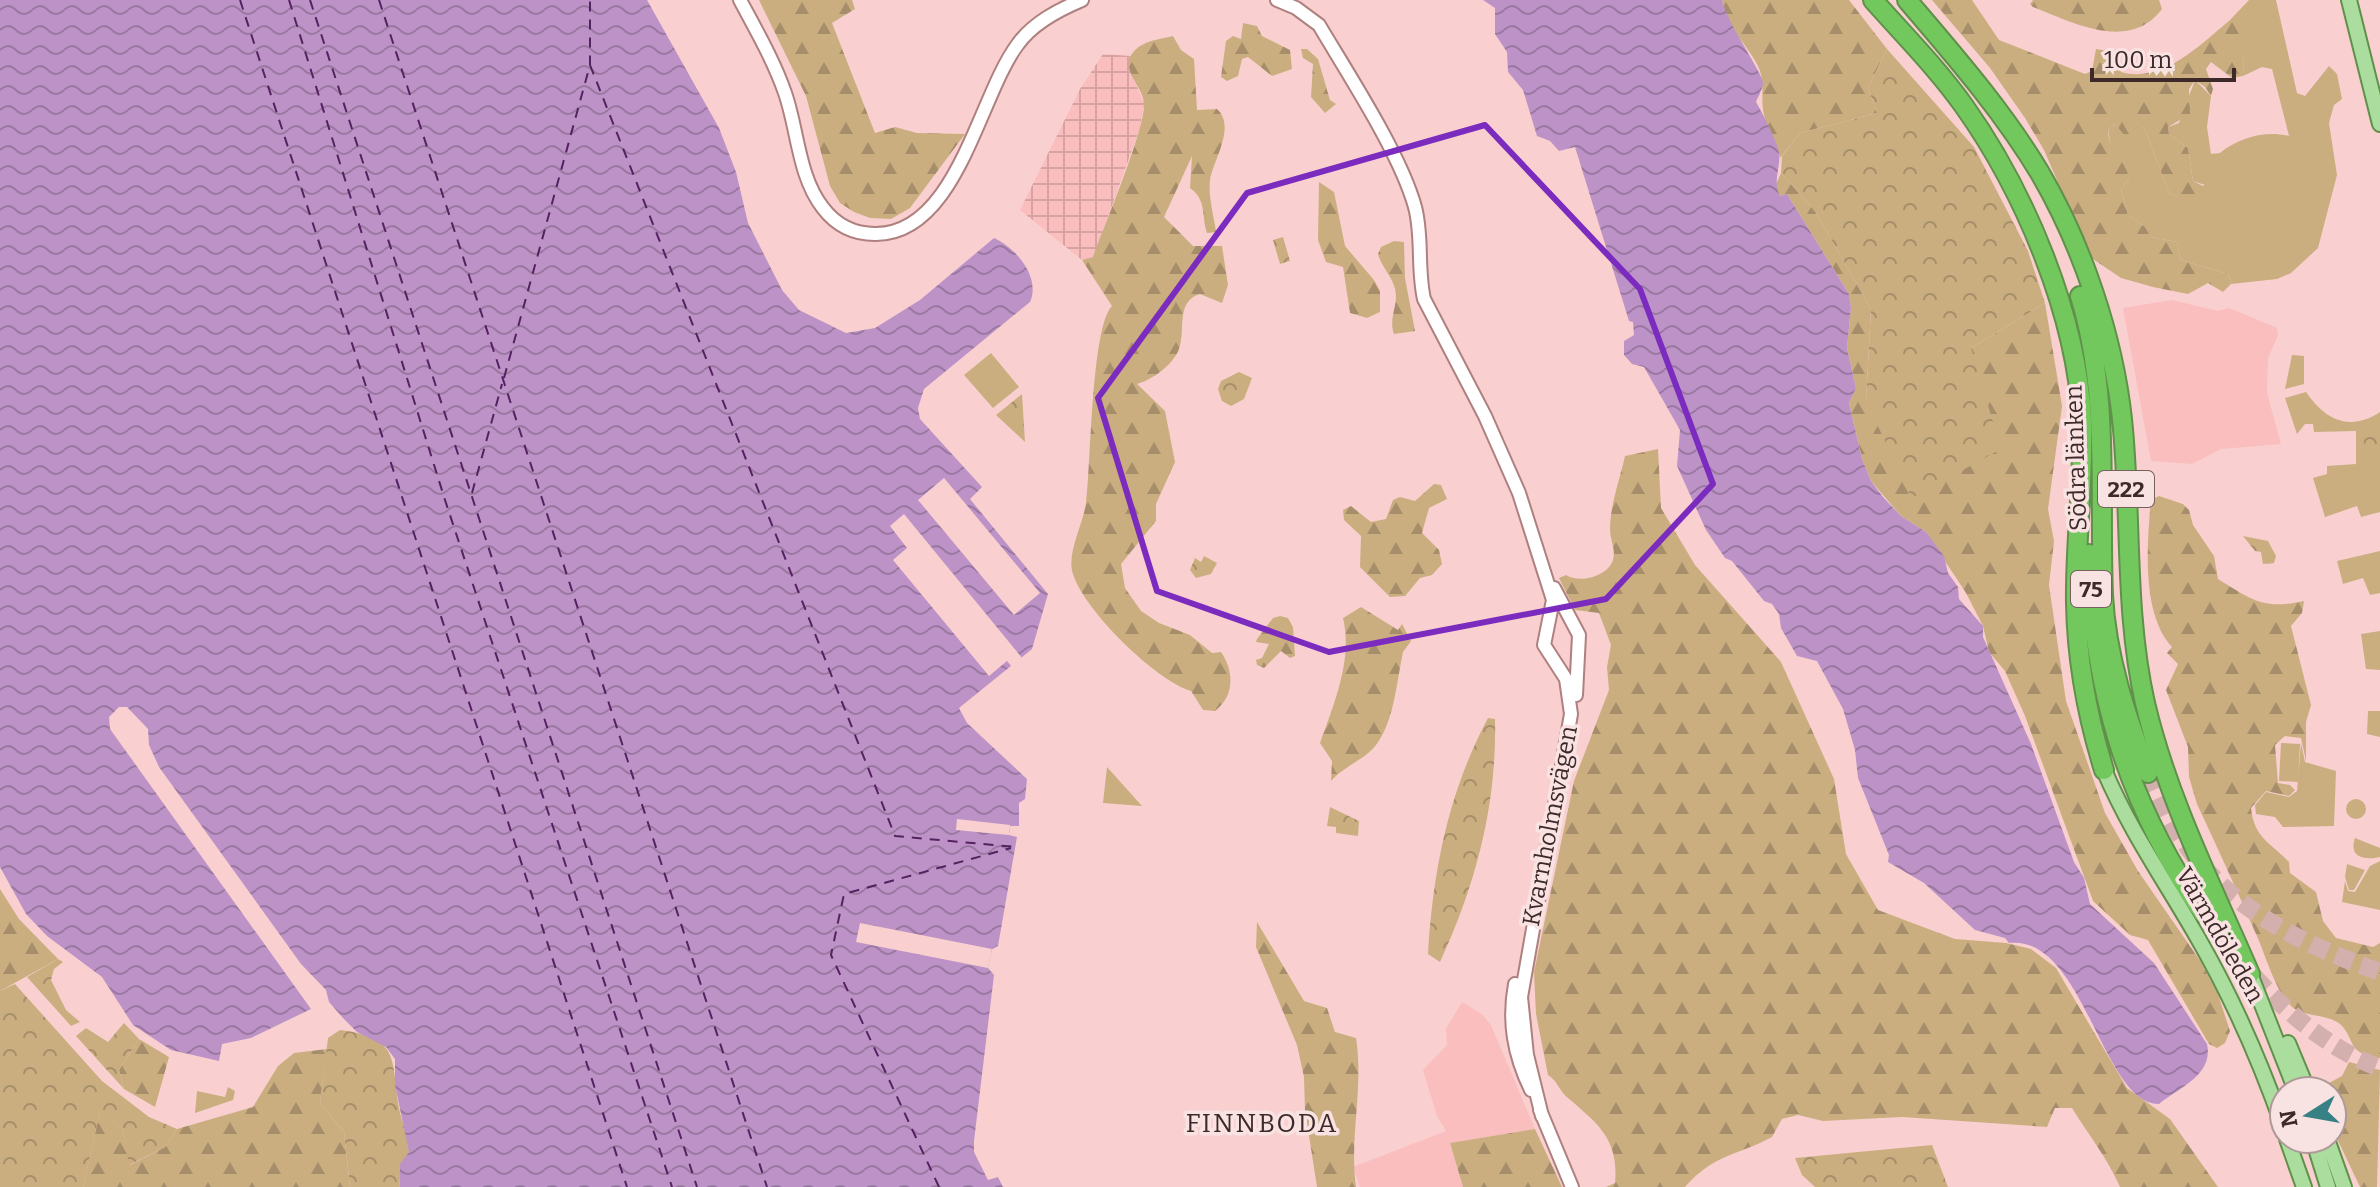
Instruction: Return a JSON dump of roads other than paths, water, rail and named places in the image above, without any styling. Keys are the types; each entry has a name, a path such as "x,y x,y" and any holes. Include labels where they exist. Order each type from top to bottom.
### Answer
{"highway":[{"name":"222","path":"1873,0 1965,108 2029,222 2052,277 2079,392 2082,423 2078,653 2091,727 2104,770"},
{"name":"222","path":"1907,0 1979,89 2039,171 2067,228 2099,318 2121,418 2134,641 2145,703 2192,842 2250,974"},
{"name":"Södra länken","path":"2022,149 2076,284 2094,353 2103,435 2103,596 2107,629 2124,703 2148,773"},
{"name":"Södra länken","path":"2082,423 2096,654 2106,701 2146,820 2203,913"}],"main road":[{"path":"2349,0 2380,124"},
{"name":"Värmdöleden","path":"2104,770 2125,818 2197,937 2249,1035 2268,1086"},
{"name":"Värmdöleden","path":"2250,974 2290,1075"},
{"path":"2262,1002 2294,1055 2302,1075"},
{"path":"2293,1155 2302,1182"},
{"path":"2318,1155 2328,1187"},
{"path":"2333,1155 2344,1187"}],"street":[{"path":"740,0 784,90 814,194 840,225 871,234 908,228 918,220 967,154 1011,53 1031,29 1082,0"},
{"name":"Kvarnholmsvägen","path":"1277,0 1296,8 1319,25 1402,175 1419,223 1419,272 1424,299 1493,431 1519,493 1553,600 1550,625 1543,638 1547,651 1554,656 1569,687 1571,714 1511,1019 1519,1063 1572,1187"},
{"name":"Kvarnholmsvägen","path":"1543,568 1576,629 1575,706 1571,714"},
{"path":"1550,625 1565,622 1576,629"},
{"path":"1554,656 1567,657 1577,649"}],"water":[{"path":"0,0 647,0 719,128 736,172 748,223 782,290 799,310 846,333 875,328 920,300 994,238 1018,256 1032,283 1030,302 924,389 918,408 920,419 982,487 970,499 1048,594 1032,649 959,708 967,723 1027,779 1025,799 1019,803 1019,826 1010,826 1009,835 1017,837 998,946 992,949 988,968 994,975 974,1141 974,1152 988,1180 998,1177 1003,1187 400,1187 400,1164 409,1152 395,1085 395,1059 386,1047 357,1032 329,1002 326,990 301,964 159,767 149,745 148,729 127,707 119,707 109,717 110,729 311,1009 251,1038 222,1044 219,1061 171,1050 133,1025 102,977 47,936 26,914 0,867"},
{"path":"1483,0 1722,0 1762,79 1756,102 1778,149 1777,185 1780,196 1787,194 1849,294 1851,307 1847,348 1856,388 1849,403 1862,459 1871,481 1901,516 1926,532 1944,556 1948,573 1958,587 1959,599 1983,626 1983,637 2031,744 2074,862 2084,878 2090,904 2154,963 2207,1044 2208,1055 2200,1072 2159,1104 2139,1097 2122,1078 2074,990 2056,964 2035,947 2009,943 2005,938 1975,930 1924,883 1888,862 1889,855 1858,778 1855,750 1843,709 1817,661 1797,656 1772,604 1764,601 1732,561 1725,558 1706,530 1677,466 1680,430 1644,367 1632,364 1624,355 1624,341 1634,335 1633,322 1629,321 1575,147 1559,151 1550,141 1537,136 1523,90 1508,72 1507,52 1495,34 1495,8"}],"tunnel":[{"path":"2148,773 2172,822 2194,856 2239,900 2264,918 2321,949 2380,972"},
{"path":"2203,913 2239,959 2281,1004 2328,1041 2380,1068"}],"district":[{"name":"FINNBODA","path":"1262,1123"}]}
